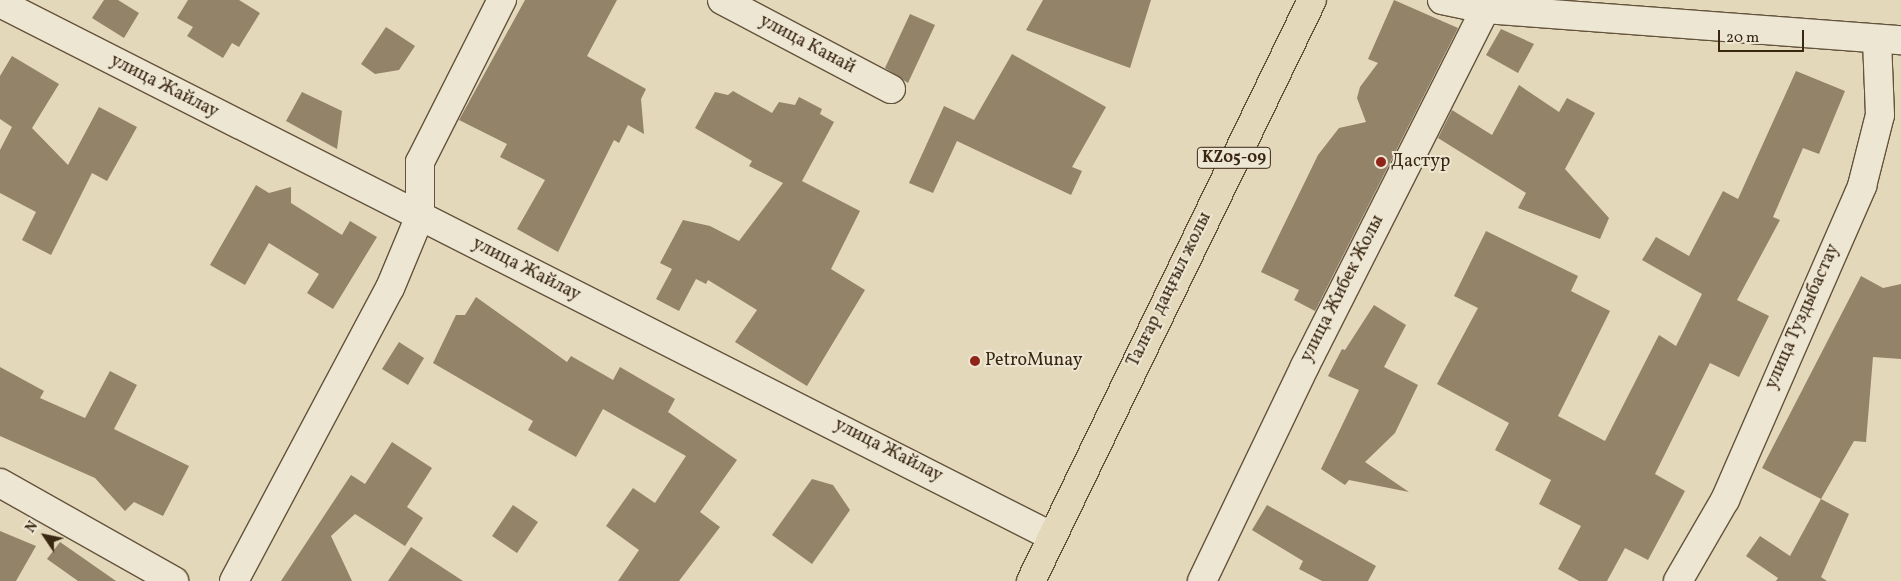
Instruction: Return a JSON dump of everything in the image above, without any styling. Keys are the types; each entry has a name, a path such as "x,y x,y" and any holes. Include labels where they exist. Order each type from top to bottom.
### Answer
{"main road":[{"name":"Талғар даңғыл жолы","path":"1031,581 1051,536 1312,0"}],"street":[{"path":"234,581 390,288 420,216 420,162 502,0"},
{"name":"улица Канай","path":"722,0 892,89"},
{"path":"1442,0 1889,40"},
{"name":"улица Жайлау","path":"0,3 1051,536"},
{"name":"улица Жибек Жолы","path":"1202,581 1305,366 1487,4"},
{"name":"улица Туздыбастау","path":"1678,581 1725,500 1862,186 1880,115 1889,40"},
{"path":"0,483 174,581"}],"building":[{"path":"104,0 118,0 139,13 124,38 92,18"},
{"path":"188,0 239,0 260,13 239,47 232,43 223,58 187,36 193,27 177,18"},
{"path":"525,0 617,0 587,56 646,89 641,99 644,134 628,125 619,143 614,140 558,252 517,229 545,180 500,157 507,144 459,120"},
{"path":"1043,0 1151,0 1130,68 1026,30"},
{"name":"Дастур","path":"1394,0 1458,28 1315,311 1294,300 1299,290 1261,272 1318,155 1339,128 1366,122 1357,98 1360,87 1378,63 1368,59"},
{"path":"910,14 935,25 908,83 885,68"},
{"path":"386,27 415,46 399,70 375,74 361,64"},
{"path":"1501,29 1534,44 1518,73 1486,55"},
{"path":"1012,54 1106,107 1072,167 1082,171 1071,195 957,141 933,193 909,183 944,106 974,120"},
{"path":"12,56 59,84 32,128 68,165 99,107 137,127 107,181 92,173 51,255 22,240 36,212 0,193 0,150 12,127 0,119 0,76"},
{"path":"1796,71 1845,91 1819,154 1803,148 1773,217 1780,220 1737,300 1769,316 1739,377 1710,363 1655,474 1685,491 1648,560 1625,548 1607,581 1579,581 1558,569 1581,526 1539,504 1551,480 1495,450 1509,423 1437,384 1478,308 1454,296 1486,231 1578,276 1571,291 1610,311 1558,416 1605,441 1659,335 1676,346 1702,294 1642,260 1656,237 1689,256 1723,191 1738,199"},
{"path":"1519,85 1559,112 1567,98 1595,113 1565,169 1609,218 1600,239 1518,208 1526,193 1438,138 1452,110 1492,135"},
{"path":"733,91 772,113 779,102 795,105 799,97 822,109 820,114 834,122 802,181 860,211 831,269 865,290 807,386 735,342 757,310 708,280 706,284 696,279 679,311 656,299 672,269 660,263 683,220 710,226 739,241 783,183 749,166 752,161 695,128 715,92 728,95"},
{"path":"302,92 342,111 337,149 286,121"},
{"path":"256,185 269,193 291,187 291,203 342,235 350,221 377,237 333,309 307,293 319,274 269,243 245,285 210,265"},
{"path":"1861,276 1883,288 1901,284 1901,359 1873,357 1866,442 1854,441 1821,499 1762,468"},
{"path":"476,297 567,362 571,356 613,380 620,367 675,399 668,412 737,460 700,512 720,527 679,581 618,581 639,550 606,526 633,488 655,503 686,456 603,409 576,457 528,430 533,421 433,363 456,315 465,315"},
{"path":"1374,305 1406,325 1384,367 1418,385 1395,433 1365,462 1409,492 1349,480 1345,485 1321,469 1359,390 1328,376 1342,349 1345,350"},
{"path":"399,342 424,358 408,385 382,369"},
{"path":"0,367 44,391 40,398 85,418 110,371 137,385 114,429 189,466 163,516 134,502 125,511 95,478 0,436"},
{"path":"392,442 432,468 407,507 423,518 405,546 355,514 331,536 352,581 281,581 351,475 365,484"},
{"path":"812,479 833,485 850,510 812,564 772,535"},
{"path":"1821,499 1849,514 1821,577 1827,581 1776,581 1778,578 1746,556 1760,536 1790,556"},
{"path":"513,505 538,522 517,553 492,536"},
{"path":"1267,505 1376,566 1368,581 1322,581 1299,569 1303,561 1252,530"},
{"path":"0,531 36,546 16,581 0,581"},
{"path":"60,542 116,581 78,581 47,559"},
{"path":"411,547 463,581 388,581"}],"place":[{"name":"Дастур","path":"1381,162"},
{"name":"PetroMunay","path":"975,361"}]}
